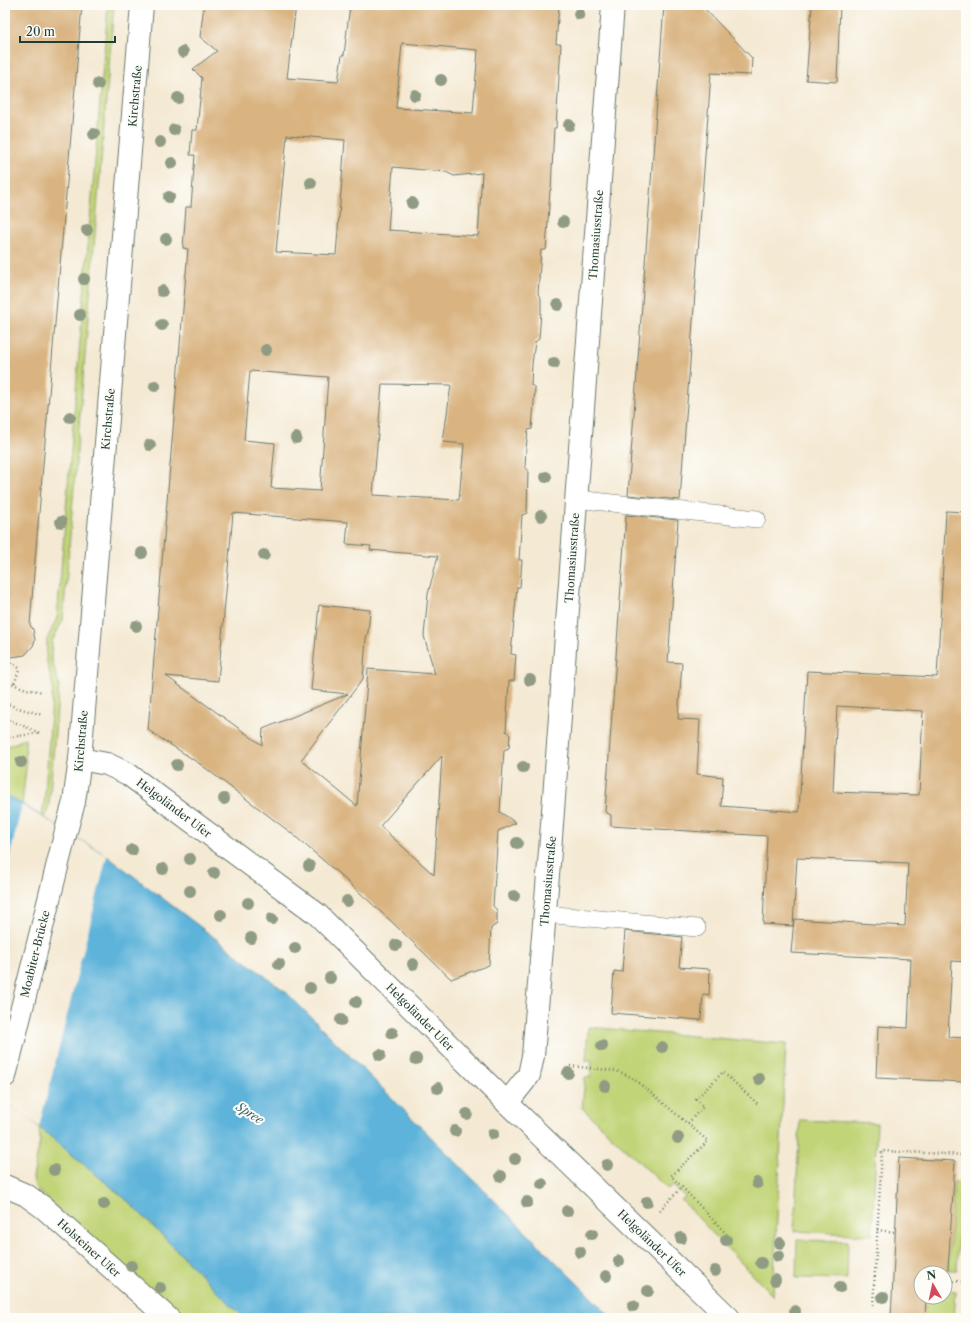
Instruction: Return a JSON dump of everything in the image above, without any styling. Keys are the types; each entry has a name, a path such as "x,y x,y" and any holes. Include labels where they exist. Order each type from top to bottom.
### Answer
{"street":[{"name":"Kirchstraße","path":"66,831 74,802 80,758 142,5"},
{"name":"Thomasiusstraße","path":"506,1103 529,1075 533,1056 613,5"},
{"name":"Helgoländer Ufer","path":"80,758 107,764 128,774 317,914 506,1103 729,1318"},
{"name":"Moabiter-Brücke","path":"5,1076 66,831"},
{"name":"Holsteiner Ufer","path":"5,1186 26,1195 44,1208 168,1318"}],"lane":[{"path":"576,499 757,519"},
{"path":"545,914 697,928"}],"path":[{"path":"5,658 18,668 14,685"},
{"path":"5,681 26,689 43,692"},
{"path":"5,703 42,715"},
{"path":"5,718 40,733 5,738"},
{"path":"570,1066 617,1072 630,1077 708,1140 671,1176 731,1239"},
{"path":"688,1123 703,1107 696,1099 724,1072 759,1104"},
{"path":"873,1305 882,1150 966,1155"},
{"path":"639,1231 682,1187"},
{"path":"877,1230 894,1232"},
{"path":"953,1281 966,1282"}],"green space":[{"path":"108,5 114,5 63,620 52,641 51,658 59,684 49,805 46,816 41,814 44,805 53,686 46,659 47,639 57,618"},
{"path":"25,739 26,768 22,805 5,794 5,747"},
{"path":"588,1027 786,1044 773,1296 681,1200 685,1197 672,1185 668,1189 582,1108 585,1077 590,1078 592,1061 586,1061"},
{"path":"800,1120 877,1123 872,1235 794,1231"},
{"path":"39,1127 129,1202 244,1318 180,1318 35,1188 33,1177 40,1141"},
{"path":"954,1182 961,1182 957,1270 953,1270 953,1265 948,1265"},
{"path":"797,1240 848,1241 847,1279 796,1278"},
{"path":"953,1292 956,1292 954,1318 925,1318 926,1305 953,1305"}],"water":[{"name":"Spree","path":"5,794 107,856 286,992 612,1318 244,1318 129,1202 28,1118 5,1102"}],"pier":[{"path":"22,805 107,856 39,1127 5,1102 5,876"}],"building":[{"path":"5,5 82,5 30,625 33,629 35,640 33,646 25,655 5,658"},
{"path":"204,5 296,5 287,78 338,82 342,55 344,55 350,5 559,5 556,44 561,44 556,128 554,128 546,250 541,250 538,294 541,298 539,339 535,342 532,364 531,385 535,388 532,429 528,430 526,449 525,468 528,470 527,513 522,515 519,560 522,560 520,587 517,587 511,654 516,655 514,681 509,681 506,731 510,735 509,748 504,750 500,812 516,823 498,831 493,906 497,910 497,924 491,928 489,965 451,979 392,922 290,832 200,764 148,730 188,249 183,248 186,207 191,207 195,155 190,155 192,130 197,130 202,78 193,69 217,51 200,37","holes":["402,43 478,50 473,113 396,108","287,135 345,140 336,255 276,252","393,167 446,172 454,176 482,173 478,236 388,230","250,371 328,377 320,491 271,488 275,443 244,440","382,384 451,385 443,442 464,444 459,500 373,495","233,513 348,522 346,544 371,546 370,550 438,556 428,594 424,636 435,674 368,669 357,806 301,760 363,679 370,610 319,605 311,690 348,694 263,729 262,745 166,676 218,681","442,756 434,875 380,826"]},
{"path":"664,5 701,5 752,58 751,75 711,73 680,500 628,495"},
{"path":"812,5 840,5 837,82 806,80"},
{"path":"946,511 966,512 966,962 952,961 948,1037 966,1038 966,1082 876,1078 878,1026 908,1028 911,959 791,953 794,919 905,926 908,863 797,858 793,926 763,924 767,836 611,826 611,815 605,812 626,515 678,520 668,662 682,663 678,719 700,720 697,774 723,777 721,806 799,812 807,671 937,677","holes":["837,706 923,711 919,795 833,792"]},
{"path":"625,931 682,937 679,967 710,969 709,995 703,994 701,1020 611,1013 614,971 622,972"},
{"path":"899,1158 955,1161 948,1265 913,1265 913,1305 926,1305 925,1318 891,1318"}]}
